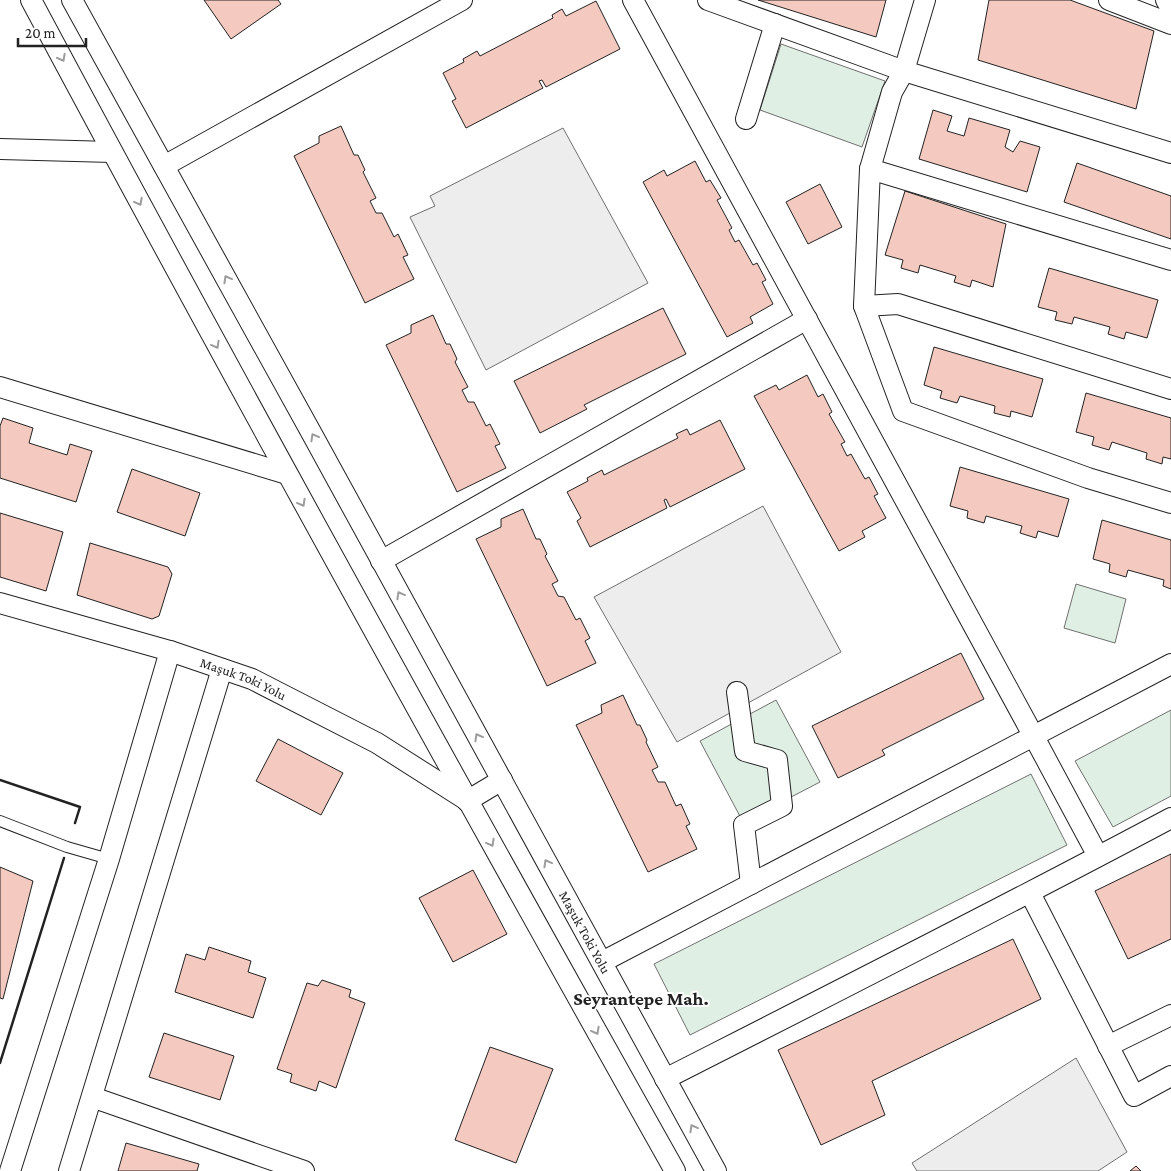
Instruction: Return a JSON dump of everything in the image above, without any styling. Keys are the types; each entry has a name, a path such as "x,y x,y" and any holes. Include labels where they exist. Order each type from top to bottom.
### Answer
{"street":[{"path":"31,0 287,474 467,800 502,780"},
{"name":"Maşuk Toki Yolu","path":"72,0 716,1171"},
{"path":"164,166 462,0"},
{"path":"633,0 1034,735 1098,856"},
{"path":"708,0 904,71 1171,153"},
{"path":"924,0 904,71 892,92 870,169 864,306 903,411 1088,478 1171,503"},
{"path":"1109,0 1171,24"},
{"path":"1166,0 1171,10"},
{"path":"746,119 775,24"},
{"path":"0,150 112,152"},
{"path":"870,169 1171,260"},
{"path":"864,306 898,304 1171,389"},
{"path":"381,561 807,319"},
{"path":"0,387 287,474"},
{"name":"Maşuk Toki Yolu","path":"0,603 170,651 252,678 377,743 467,800 675,1171"},
{"path":"10,1171 109,859 170,651"},
{"path":"602,962 1171,664"},
{"path":"69,1171 222,669"},
{"path":"737,692 745,751 777,760 782,806 744,826 751,884"},
{"path":"665,1079 1030,893 1171,818"},
{"path":"1030,893 1134,1096 1171,1076"},
{"path":"1108,1046 1171,1015"},
{"path":"92,1097 304,1171"}],"lane":[{"path":"0,820 67,846 109,859"}],"green space":[{"path":"781,44 885,81 862,147 760,110"},
{"path":"1076,584 1126,599 1115,643 1064,628"},
{"path":"776,700 820,782 743,822 700,741"},
{"path":"1171,710 1171,796 1113,827 1075,761"},
{"path":"1031,774 1067,845 690,1035 654,964"}],"shaded area":[{"path":"563,128 648,283 486,370 410,217 435,206 430,196"},
{"path":"763,506 841,652 677,742 594,597"},
{"path":"1076,1058 1127,1152 1098,1171 917,1171 912,1163"}],"building":[{"path":"204,0 278,0 281,4 231,39"},
{"path":"758,0 886,0 876,37"},
{"path":"989,0 1070,0 1154,31 1136,109 978,60"},
{"path":"596,1 620,49 546,87 542,80 539,81 543,88 466,128 452,101 456,99 443,73 464,62 463,59 477,51 480,56 553,18 552,15 562,9 566,16"},
{"path":"933,110 952,116 947,131 964,136 969,118 1010,130 1005,147 1013,152 1020,141 1040,147 1027,192 919,159"},
{"path":"341,126 354,155 358,155 365,170 363,172 376,198 370,201 376,213 382,213 394,237 398,234 408,255 403,257 414,279 365,303 294,156 319,143 319,136"},
{"path":"695,161 706,182 710,180 721,198 717,200 732,228 729,230 735,242 739,240 753,265 757,263 766,280 762,282 773,304 750,317 753,323 727,337 643,182 664,170 667,176"},
{"path":"1077,163 1171,196 1171,239 1064,202"},
{"path":"820,184 842,227 808,244 786,202"},
{"path":"905,191 1006,224 993,287 972,280 970,287 954,282 956,276 920,265 918,273 901,268 903,260 885,255"},
{"path":"1049,268 1158,300 1147,338 1126,332 1124,339 1108,334 1110,327 1074,317 1072,324 1055,320 1057,312 1038,307"},
{"path":"663,308 686,354 584,405 587,409 540,433 514,381"},
{"path":"433,315 446,344 450,344 457,359 455,362 468,387 462,390 468,402 474,402 486,426 490,424 500,444 495,446 506,468 457,492 386,345 411,333 411,325"},
{"path":"934,347 1043,379 1032,417 1011,411 1010,417 994,413 995,406 960,396 957,403 940,398 942,391 924,385"},
{"path":"807,375 818,397 823,394 832,412 829,414 845,442 841,444 847,456 851,454 865,479 869,477 878,494 874,496 886,518 862,531 865,537 839,551 754,396 776,385 779,390"},
{"path":"1086,393 1171,418 1171,459 1163,457 1162,464 1146,459 1147,453 1112,442 1109,450 1092,445 1094,437 1076,432"},
{"path":"3,418 33,428 29,443 67,455 70,444 92,451 76,502 0,478 0,426"},
{"path":"720,420 745,469 670,507 666,499 664,500 667,508 590,547 577,521 581,518 567,492 588,481 587,478 602,470 604,475 678,438 676,434 687,429 690,435"},
{"path":"960,467 1069,499 1058,537 1038,531 1036,538 1020,533 1022,526 986,516 984,523 967,518 968,511 950,506"},
{"path":"132,469 200,493 185,536 117,512"},
{"path":"523,509 536,539 540,539 547,554 545,556 558,581 552,584 558,596 564,597 576,620 580,618 590,638 585,641 596,663 547,686 476,539 501,527 501,519"},
{"path":"0,513 63,532 46,591 0,577"},
{"path":"1102,520 1171,540 1171,589 1163,586 1164,580 1128,570 1126,577 1109,572 1110,564 1093,559"},
{"path":"90,543 168,567 172,574 159,616 152,619 77,595"},
{"path":"961,653 984,699 882,750 885,755 838,778 812,726"},
{"path":"623,695 637,725 640,725 658,767 652,770 658,782 665,782 676,806 681,804 690,824 686,826 697,849 648,872 576,725 602,713 601,705"},
{"path":"278,739 343,773 321,815 256,781"},
{"path":"1171,854 1171,939 1128,959 1095,891"},
{"path":"0,867 33,881 3,999 0,998"},
{"path":"473,870 507,934 453,962 419,898"},
{"path":"1013,939 1041,999 872,1081 885,1115 821,1145 778,1050"},
{"path":"209,947 251,961 248,972 266,978 253,1018 175,992 186,954 205,960"},
{"path":"322,980 351,990 349,997 365,1003 336,1088 319,1081 316,1091 290,1082 292,1074 277,1069 307,983 318,986"},
{"path":"164,1033 234,1056 220,1100 149,1077"},
{"path":"490,1047 553,1069 516,1163 455,1140"},
{"path":"126,1143 199,1164 197,1171 118,1171"},
{"path":"1136,1166 1141,1171 1130,1171"}],"wall":[{"path":"0,780 80,807 75,823"},
{"path":"0,1063 64,858"}],"district":[{"name":"Seyrantepe Mah.","path":"641,998"}]}
